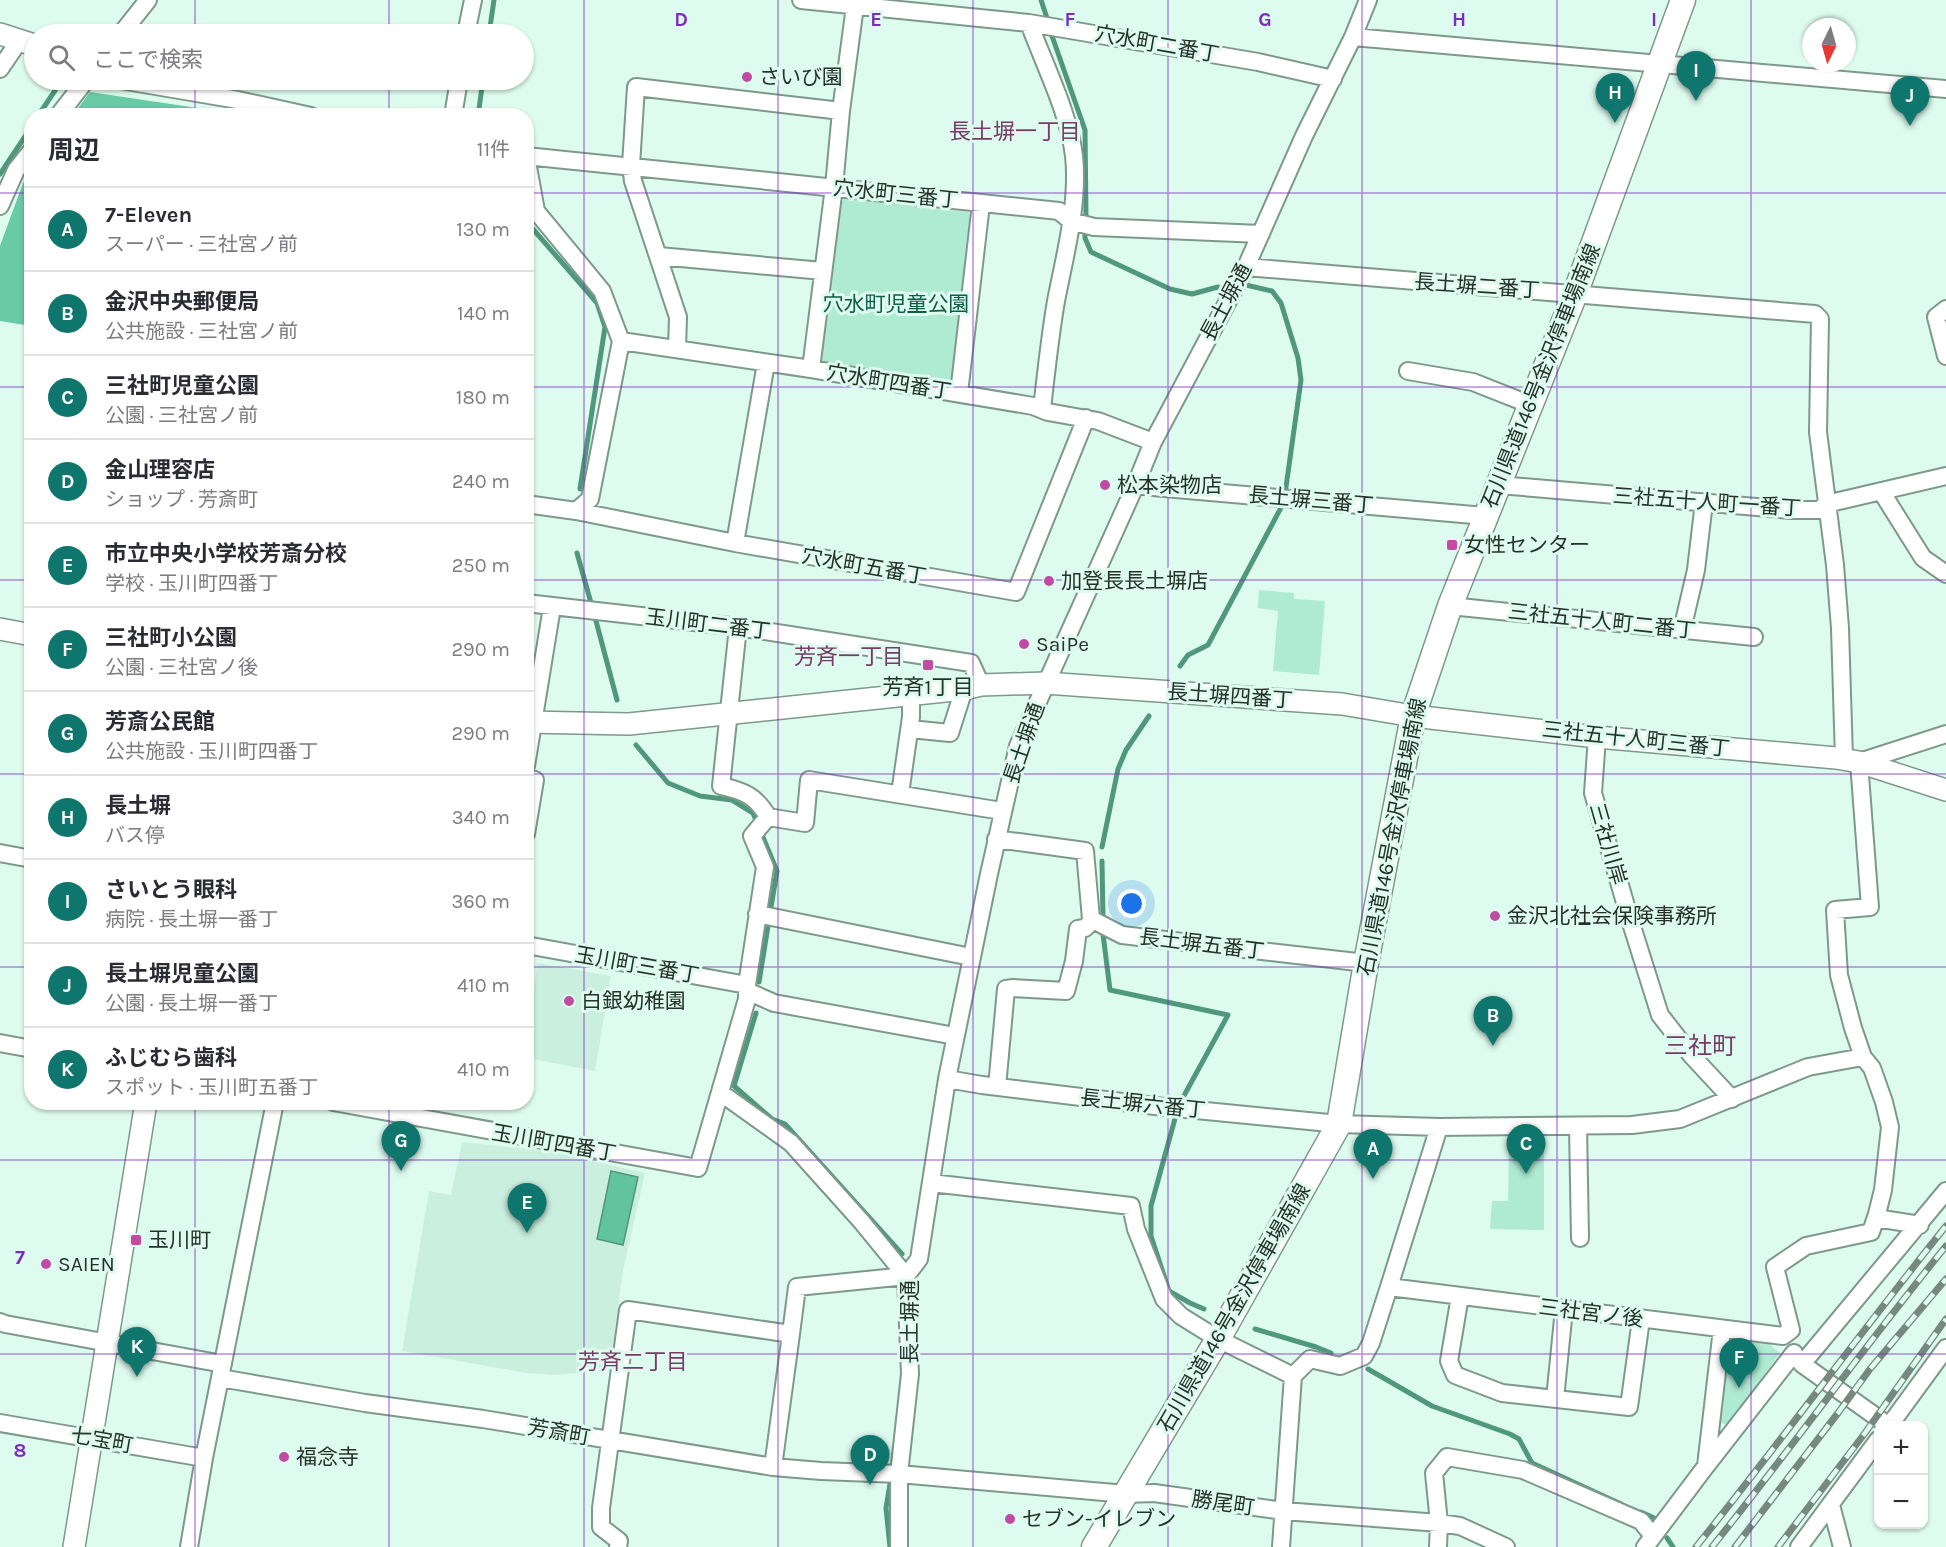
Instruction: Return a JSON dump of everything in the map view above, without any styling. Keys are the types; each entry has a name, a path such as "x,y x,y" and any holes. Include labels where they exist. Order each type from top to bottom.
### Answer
{"main road":[{"name":"石川県道146号金沢停車場南線","path":"1095,1547 1218,1339 1339,1124 1366,963 1413,716 1450,606 1575,294 1683,0"}],"street":[{"path":"129,24 148,0"},
{"path":"468,24 472,0"},
{"name":"穴水町二番丁","path":"801,0 1029,23 1258,62 1333,79"},
{"name":"長土塀通","path":"899,1547 899,1474 910,1374 906,1276 919,1259 955,1036 1002,811 1018,746 1153,442 1246,267 1304,135 1353,37 1368,0"},
{"path":"811,369 855,6"},
{"path":"1029,23 1067,122 1074,157 1074,198 1054,312 1042,409"},
{"path":"1353,37 1946,89"},
{"path":"0,69 18,40"},
{"path":"676,349 678,317 633,181 631,165 636,87 841,111"},
{"path":"64,108 78,90"},
{"path":"179,90 274,108"},
{"path":"454,108 457,90"},
{"name":"穴水町三番丁","path":"534,157 1059,211 1071,221 1094,227 1261,234"},
{"path":"0,206 16,170 24,160"},
{"path":"534,199 536,210 602,291 621,341 590,499 576,511"},
{"path":"958,393 981,204"},
{"path":"659,256 823,271"},
{"name":"長土塀二番丁","path":"1246,267 1815,314 1820,319 1818,432 1826,504"},
{"path":"1946,309 1936,317 1946,356"},
{"name":"穴水町四番丁","path":"621,341 811,369 1033,406 1086,418 1153,442"},
{"path":"735,543 766,363"},
{"path":"1408,371 1473,382 1530,405"},
{"name":"穴水町五番丁","path":"534,505 1016,592 1086,418"},
{"name":"三社五十人町一番丁","path":"1498,484 1791,510 1820,510 1826,504 1946,476"},
{"name":"長土塀三番丁","path":"1136,484 1485,516"},
{"path":"1881,491 1923,558 1946,574"},
{"path":"1682,630 1696,570 1704,502"},
{"path":"1826,504 1835,565 1852,761 1870,907 1835,910 1839,975 1853,1028 1863,1057 1872,1068 1890,1127 1883,1190 1871,1232 1806,1246 1775,1266 1787,1333 1798,1358 1884,1421"},
{"name":"玉川町二番丁","path":"534,604 738,627 971,663 973,687"},
{"name":"三社五十人町二番丁","path":"1450,606 1754,637"},
{"path":"534,701 552,607"},
{"path":"738,627 721,786 740,790 761,804 762,824 752,836 765,867 747,999 721,1093 791,1143 861,1221 906,1276"},
{"path":"0,629 24,634"},
{"name":"長土塀四番丁","path":"534,722 629,724 973,687 1045,683 1342,704 1413,716"},
{"path":"910,729 950,733 973,687"},
{"path":"900,794 910,729 911,694"},
{"name":"三社五十人町三番丁","path":"1413,716 1597,737 1852,761 1946,790"},
{"path":"1852,761 1946,734"},
{"name":"三社川岸","path":"1597,737 1593,793 1630,923 1660,1015 1692,1056 1732,1099"},
{"path":"762,824 805,823 809,780 1002,811"},
{"path":"996,839 1085,851 1091,919 1093,920 1085,928 1078,929 1074,961 1066,992 1006,989 997,1087"},
{"path":"0,854 24,858"},
{"path":"757,914 971,957"},
{"name":"長土塀五番丁","path":"1093,920 1122,935 1366,963"},
{"name":"玉川町三番丁","path":"534,947 747,988 774,1003 955,1036"},
{"path":"0,1043 24,1048"},
{"path":"1732,1099 1808,1067 1863,1057"},
{"name":"長土塀六番丁","path":"947,1079 1155,1106 1339,1124 1439,1127 1632,1125 1680,1119 1732,1099"},
{"name":"玉川町四番丁","path":"377,1110 698,1168 721,1093"},
{"path":"74,1547 145,1110"},
{"path":"189,1547 204,1458 273,1110"},
{"path":"1578,1126 1580,1238"},
{"path":"1281,1547 1293,1376 1310,1359 1340,1366 1364,1356 1371,1343 1439,1127"},
{"path":"931,1183 1131,1206 1136,1229 1164,1299 1181,1316 1218,1339 1293,1376"},
{"path":"1649,1541 1706,1466 1798,1358 1920,1225 1946,1191"},
{"path":"1876,1218 1920,1225"},
{"path":"773,1467 797,1287 906,1276"},
{"name":"三社宮ノ後","path":"1389,1287 1722,1329 1787,1333"},
{"path":"1460,1296 1449,1361 1455,1375 1502,1393 1629,1407 1641,1319"},
{"path":"1555,1399 1564,1309"},
{"path":"618,1547 619,1541 601,1527 601,1508 628,1310 791,1334"},
{"name":"芳斎町","path":"0,1322 108,1342 222,1371 365,1403 483,1419 773,1467 899,1474"},
{"path":"1706,1466 1722,1329"},
{"path":"1892,1421 1946,1348"},
{"path":"1927,1375 1946,1375"},
{"name":"七宝町","path":"0,1423 204,1458"},
{"path":"1799,1547 1874,1446"},
{"path":"1438,1547 1439,1523 1434,1473 1448,1457 1523,1470 1641,1521 1649,1541"},
{"name":"勝尾町","path":"899,1474 1126,1494 1154,1493 1284,1511 1439,1523 1460,1526 1506,1547"},
{"path":"1831,1505 1842,1547"}],"shaded area":[{"path":"90,92 198,108 78,108"},
{"path":"23,183 24,325 0,321 0,246"},
{"name":"白銀幼稚園","path":"538,963 611,976 595,1071 534,1059 534,986"},
{"path":"462,1142 549,1151 645,1173 623,1271 610,1370 555,1375 527,1373 402,1351 429,1191 451,1195"},
{"path":"611,1171 638,1177 623,1245 597,1239"}],"green space":[{"name":"穴水町児童公園","path":"846,198 968,212 973,217 956,380 948,385 825,364 821,359 839,204"},
{"path":"1259,590 1294,593 1294,599 1325,601 1319,675 1273,671 1278,611 1258,608"},
{"path":"1509,1145 1544,1146 1544,1230 1490,1229 1492,1201 1508,1201"},
{"path":"1735,1337 1762,1338 1780,1353 1728,1425 1720,1423 1729,1343"}],"waterway":[{"path":"490,24 494,0"},
{"path":"1041,0 1047,18"},
{"path":"1052,36 1085,130 1086,217"},
{"path":"43,108 55,90"},
{"path":"479,108 482,90"},
{"path":"0,174 24,138"},
{"path":"534,230 597,303 605,327 580,489"},
{"path":"1085,232 1091,252 1170,289 1192,294 1218,287"},
{"path":"1246,285 1272,291 1281,303 1298,358 1301,380 1285,494"},
{"path":"1180,666 1188,655 1208,645 1284,502"},
{"path":"577,553 591,603"},
{"path":"596,621 617,700"},
{"path":"1102,847 1118,769 1126,750 1149,716"},
{"path":"636,745 668,783 700,796 732,800 753,813 777,871 771,907"},
{"path":"1102,861 1103,918"},
{"path":"759,982 768,926"},
{"path":"1103,934 1110,990 1228,1015 1180,1103"},
{"path":"756,1013 734,1086 772,1119 785,1124 902,1254"},
{"path":"1176,1115 1151,1206 1151,1236 1169,1291 1204,1309"},
{"path":"1255,1329 1331,1353"},
{"path":"1368,1369 1432,1406 1510,1434 1519,1439 1532,1463 1621,1504"},
{"path":"890,1484 886,1508 890,1547"},
{"path":"1641,1512 1654,1518"},
{"path":"1667,1538 1673,1547"}],"railway":[{"path":"1696,1547 1946,1226"},
{"path":"1712,1547 1946,1246"},
{"path":"1735,1547 1870,1369 1946,1279"},
{"path":"1778,1547 1865,1433 1946,1319"}],"place":[{"name":"さいび園","path":"747,77"},
{"name":"さいとう眼科","path":"1696,101"},
{"name":"長土塀","path":"1615,123"},
{"name":"長土塀児童公園","path":"1910,126"},
{"name":"松本染物店","path":"1105,485"},
{"name":"女性センター","path":"1452,545"},
{"name":"加登長長土塀店","path":"1049,581"},
{"name":"SaiPe","path":"1024,644"},
{"name":"芳斉1丁目","path":"928,665"},
{"name":"金沢北社会保険事務所","path":"1495,916"},
{"name":"白銀幼稚園","path":"569,1001"},
{"name":"金沢中央郵便局","path":"1493,1046"},
{"name":"芳斎公民館","path":"401,1171"},
{"name":"三社町児童公園","path":"1526,1174"},
{"name":"7-Eleven","path":"1373,1179"},
{"name":"市立中央小学校芳斎分校","path":"527,1233"},
{"name":"玉川町","path":"136,1240"},
{"name":"SAIEN","path":"46,1264"},
{"name":"ふじむら歯科","path":"137,1377"},
{"name":"三社町小公園","path":"1739,1388"},
{"name":"福念寺","path":"284,1457"},
{"name":"金山理容店","path":"870,1485"},
{"name":"セブン-イレブン","path":"1010,1519"}],"district":[{"name":"長土塀一丁目","path":"1015,131"},
{"name":"芳斉一丁目","path":"849,656"},
{"name":"三社町","path":"1700,1046"},
{"name":"芳斉二丁目","path":"633,1361"}]}
